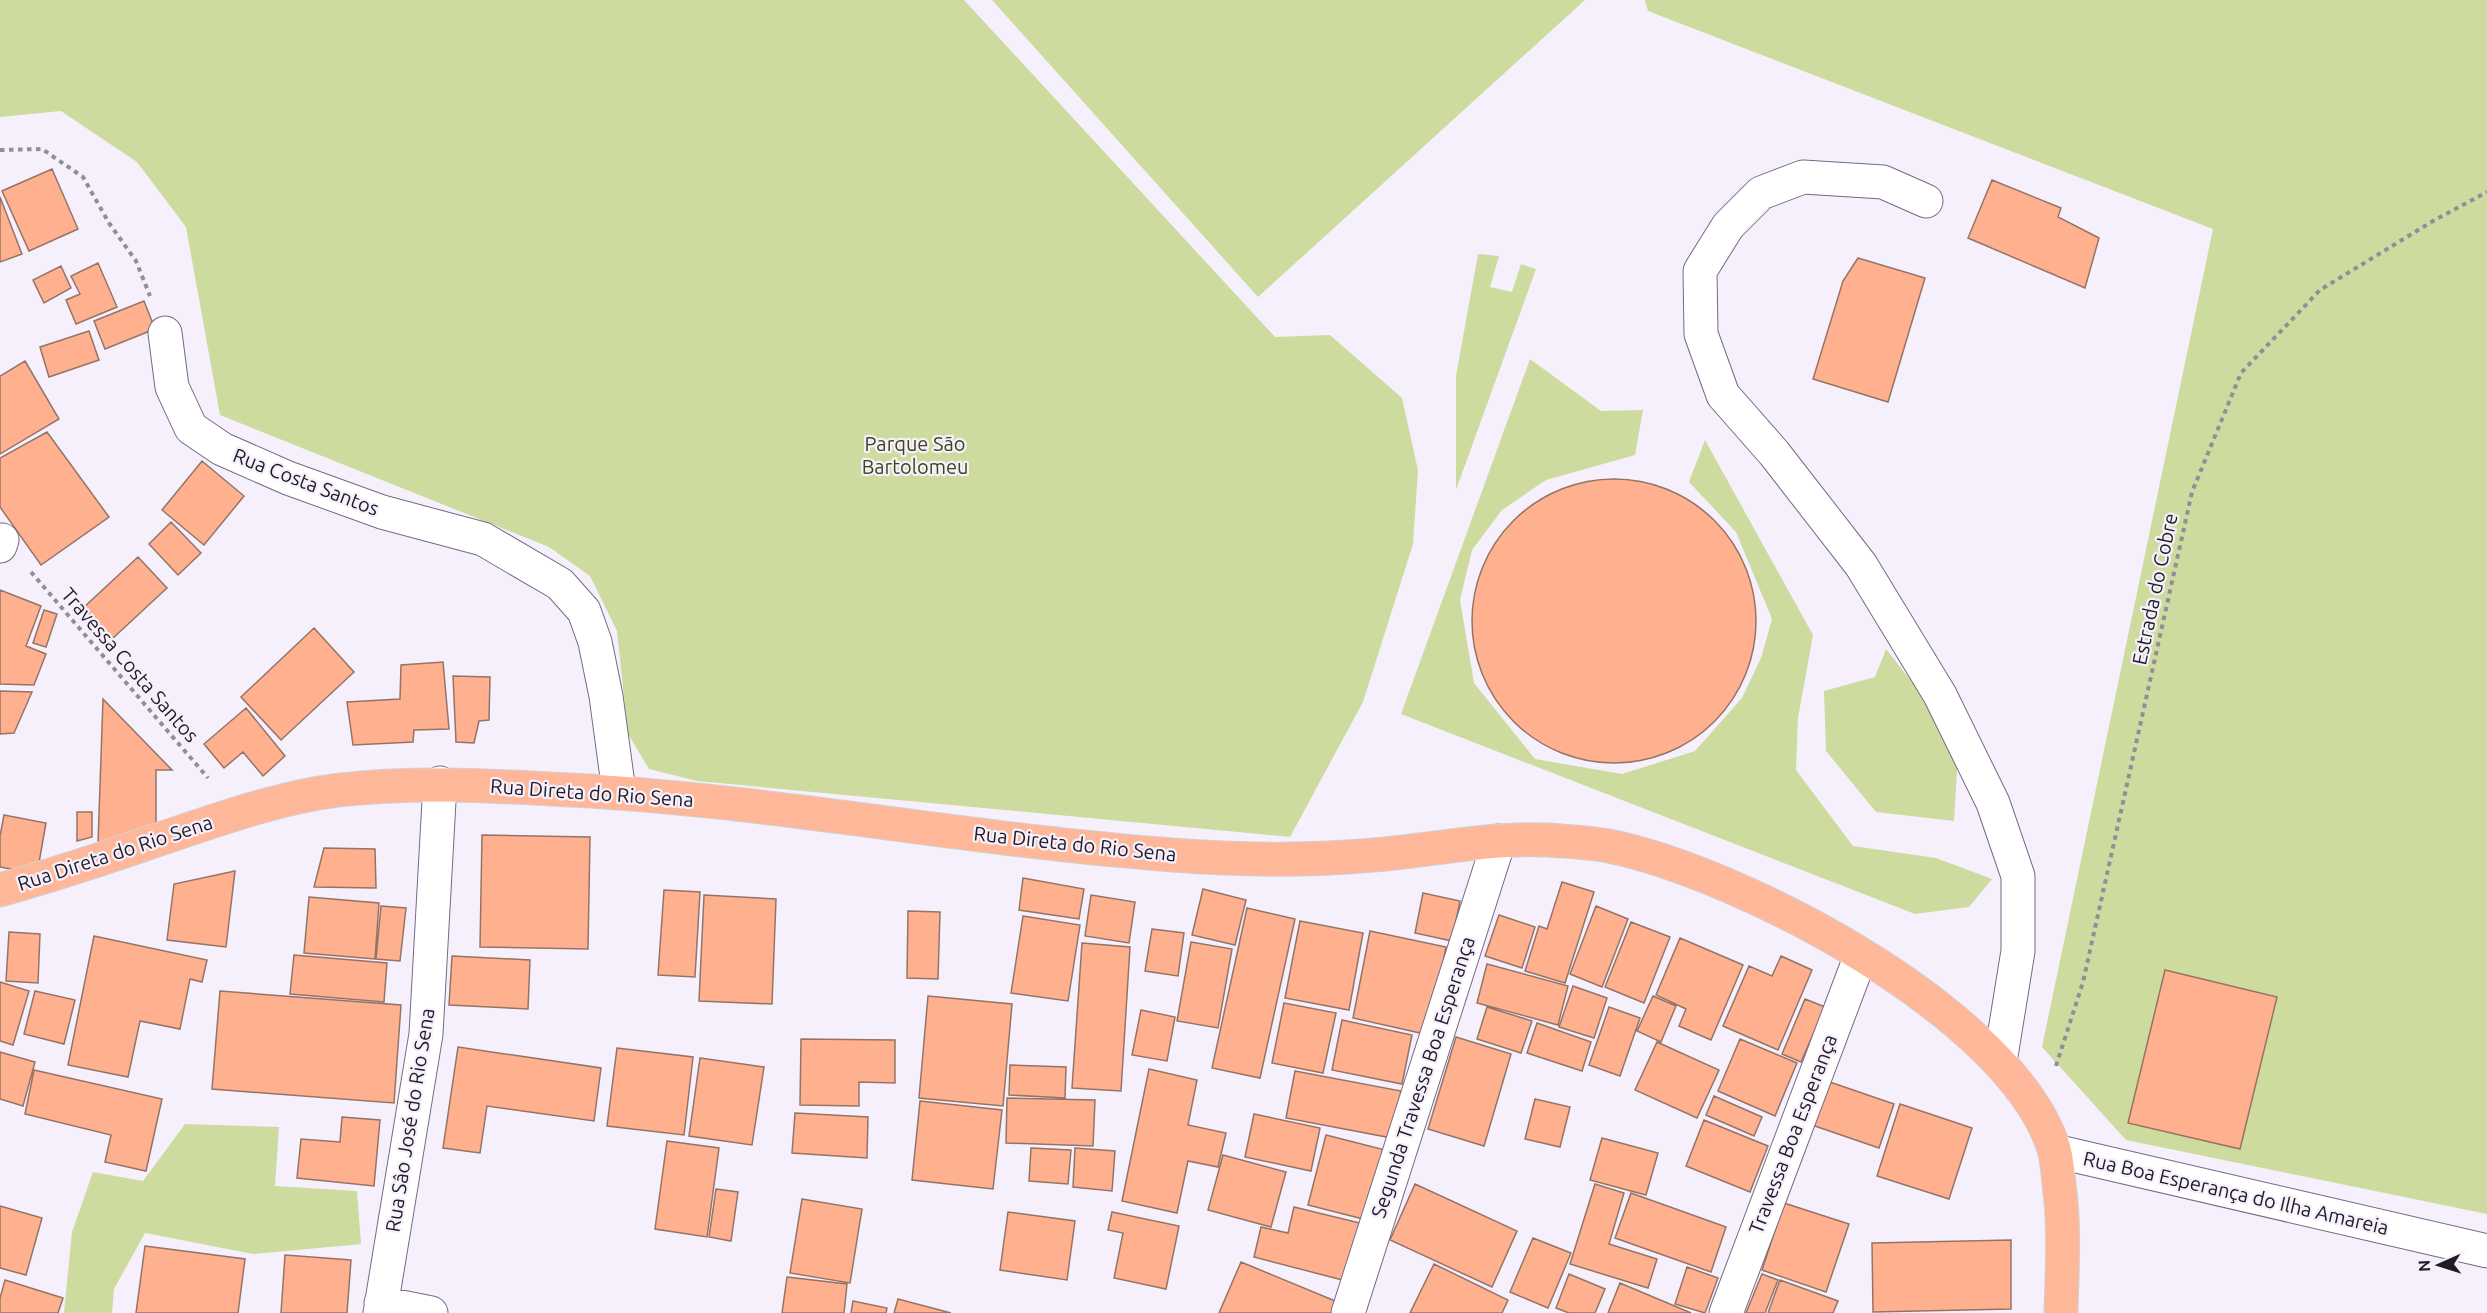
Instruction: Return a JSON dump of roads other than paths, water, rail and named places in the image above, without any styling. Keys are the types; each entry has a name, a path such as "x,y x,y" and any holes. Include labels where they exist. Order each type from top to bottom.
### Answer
{"main road":[{"name":"Rua Direta do Rio Sena","path":"0,890 286,799 341,790 440,783 619,792 751,804 983,836 1178,855 1266,859 1370,855 1499,841 1554,840 1608,846 1679,866 1773,906 1861,955 1919,993 1951,1017 2000,1062 2022,1087 2040,1116 2055,1151 2064,1220 2061,1313"}],"street":[{"path":"1926,201 1882,182 1803,177 1761,193 1728,226 1700,271 1701,334 1723,394 1774,453 1861,565 1940,695 1993,803 2018,876 2018,951 2000,1062"},
{"name":"Rua Costa Santos","path":"165,333 172,387 191,428 222,449 288,478 382,512 483,539 560,584 584,611 595,642 606,696 619,792"},
{"name":"Rua Sâo José do Rio Sena","path":"381,1308 426,1034 440,783"},
{"name":"Segunda Travessa Boa Esperança","path":"1348,1313 1499,841"},
{"name":"Travessa Boa Esperança","path":"1726,1313 1861,955"},
{"name":"Rua Boa Esperança do Ilha Amareia","path":"2055,1151 2487,1251"},
{"path":"381,1308 431,1313"}],"park label":[{"name":"Parque São Bartolomeu","path":"915,456"}]}
